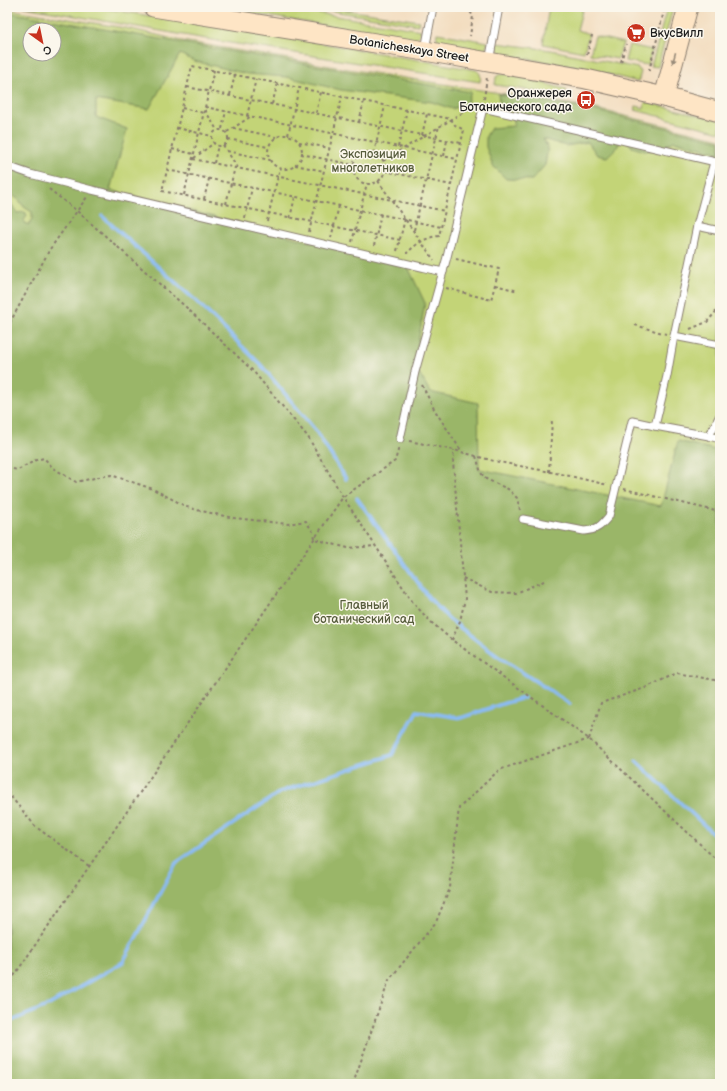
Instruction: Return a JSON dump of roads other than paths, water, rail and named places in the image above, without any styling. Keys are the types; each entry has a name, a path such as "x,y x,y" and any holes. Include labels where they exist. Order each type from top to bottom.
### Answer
{"main road":[{"name":"Botanicheskaya Street","path":"153,7 425,51 586,79 720,112"},
{"path":"664,97 688,7"}],"lane":[{"path":"425,51 433,7"},
{"path":"489,62 499,7"},
{"path":"400,439 415,372 443,272 483,108 717,162 697,226 667,376 655,426"},
{"path":"7,166 30,174 92,190 443,272"},
{"path":"697,226 720,231"},
{"path":"674,336 720,345"},
{"path":"708,436 720,414"},
{"path":"524,519 584,531 602,526 609,516 632,421 720,439"}],"waterway":[{"path":"102,216 197,302 261,365 316,431 346,479"},
{"path":"357,498 429,598 449,619 496,655 570,704"},
{"path":"7,1023 49,1005 123,962 176,863 280,792 392,755 417,711 461,718 524,698"},
{"path":"636,761 720,840"}],"place":[{"name":"ВкусВилл","path":"636,33"},
{"name":"Оранжерея Ботанического сада","path":"586,100"}],"park label":[{"name":"Экспозиция многолетников","path":"373,161"},
{"name":"Главный ботанический сад","path":"364,612"}]}
